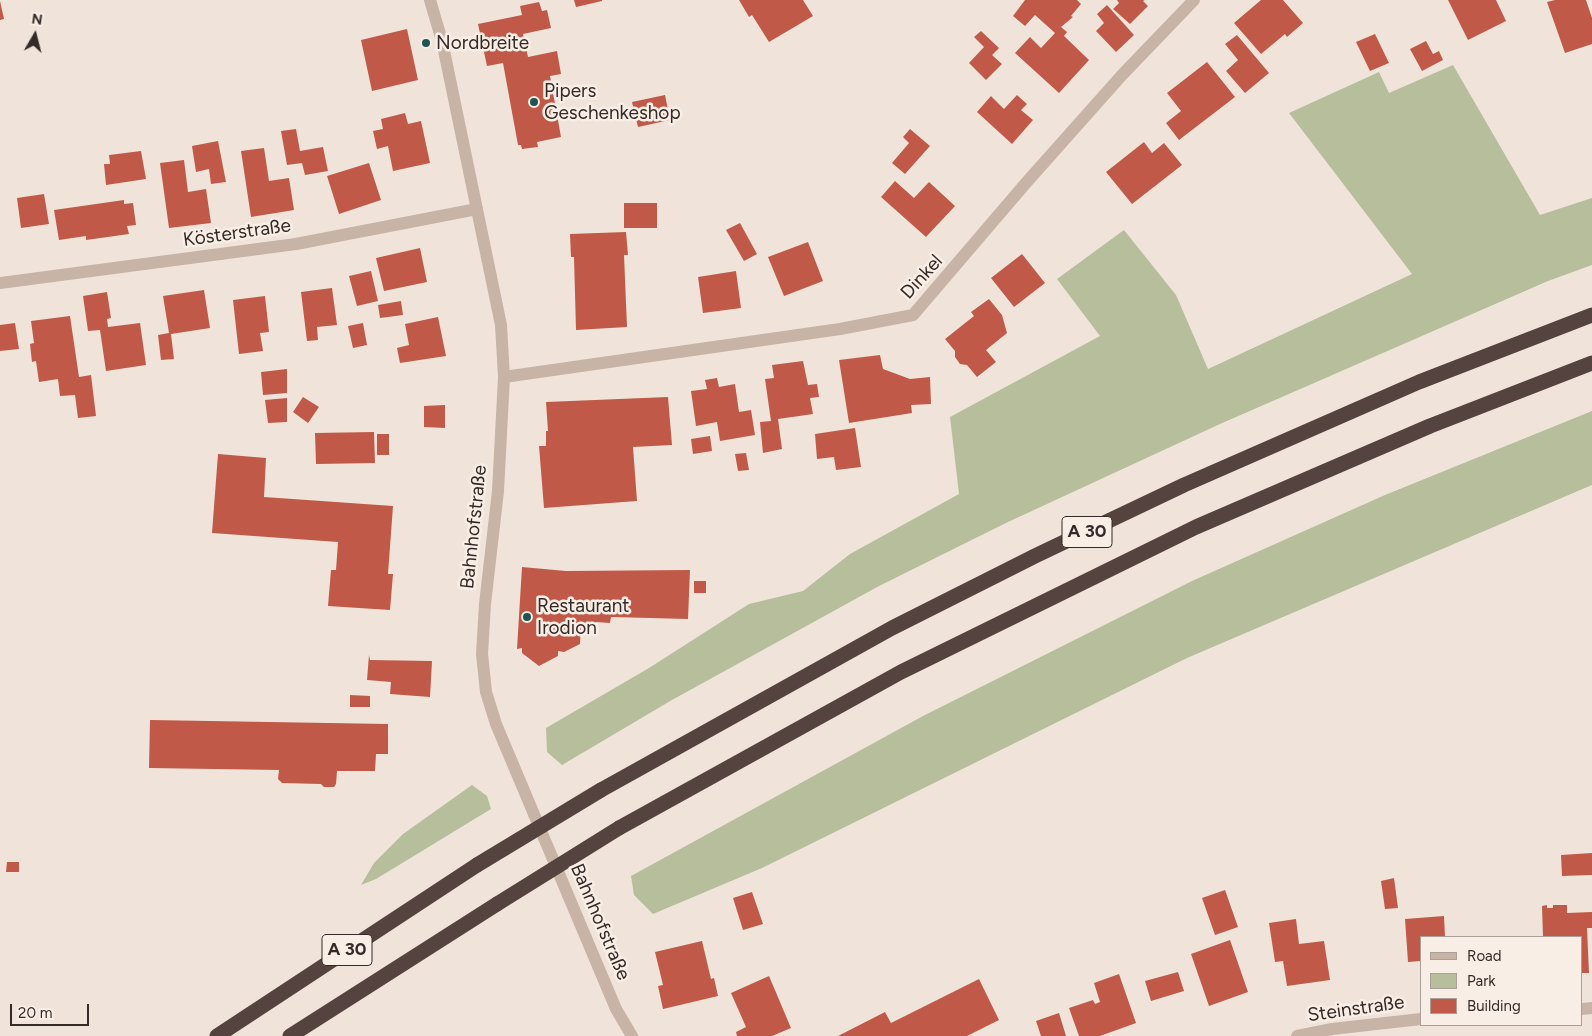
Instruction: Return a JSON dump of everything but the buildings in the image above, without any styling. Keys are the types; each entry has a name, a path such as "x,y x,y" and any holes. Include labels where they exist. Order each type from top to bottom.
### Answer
{"highway":[{"name":"A 30","path":"217,1036 477,865 601,790 892,628 1037,555 1184,485 1419,382 1592,315"},
{"name":"A 30","path":"290,1036 619,828 901,672 1196,527 1430,426 1592,363"}],"street":[{"name":"Bahnhofstraße","path":"430,0 442,41 502,325 504,377 498,491 485,604 482,654 486,692 500,733 612,1000 632,1036"},
{"name":"Dinkel","path":"504,377 840,329 913,315 1038,170 1122,76 1194,0"},
{"name":"Kösterstraße","path":"0,284 296,244 477,209"},
{"name":"Steinstraße","path":"1297,1036 1332,1029 1420,1019"}],"green space":[{"path":"1453,65 1540,215 1592,198 1592,265 1548,281 1220,424 1008,522 879,586 672,700 562,765 547,752 546,728 649,668 749,604 803,591 850,554 959,494 950,417 1100,336 1057,279 1124,230 1176,295 1208,369 1412,274 1289,113 1379,72 1389,93"},
{"path":"1592,411 1592,485 1187,658 762,868 653,914 634,895 631,876 923,716 1192,581 1385,495"},
{"path":"472,785 487,796 491,809 376,879 361,885 374,863 403,834"}],"place":[{"name":"Nordbreite","path":"426,43"},
{"name":"Pipers Geschenkeshop","path":"534,102"},
{"name":"Restaurant Irodion","path":"527,617"}]}
